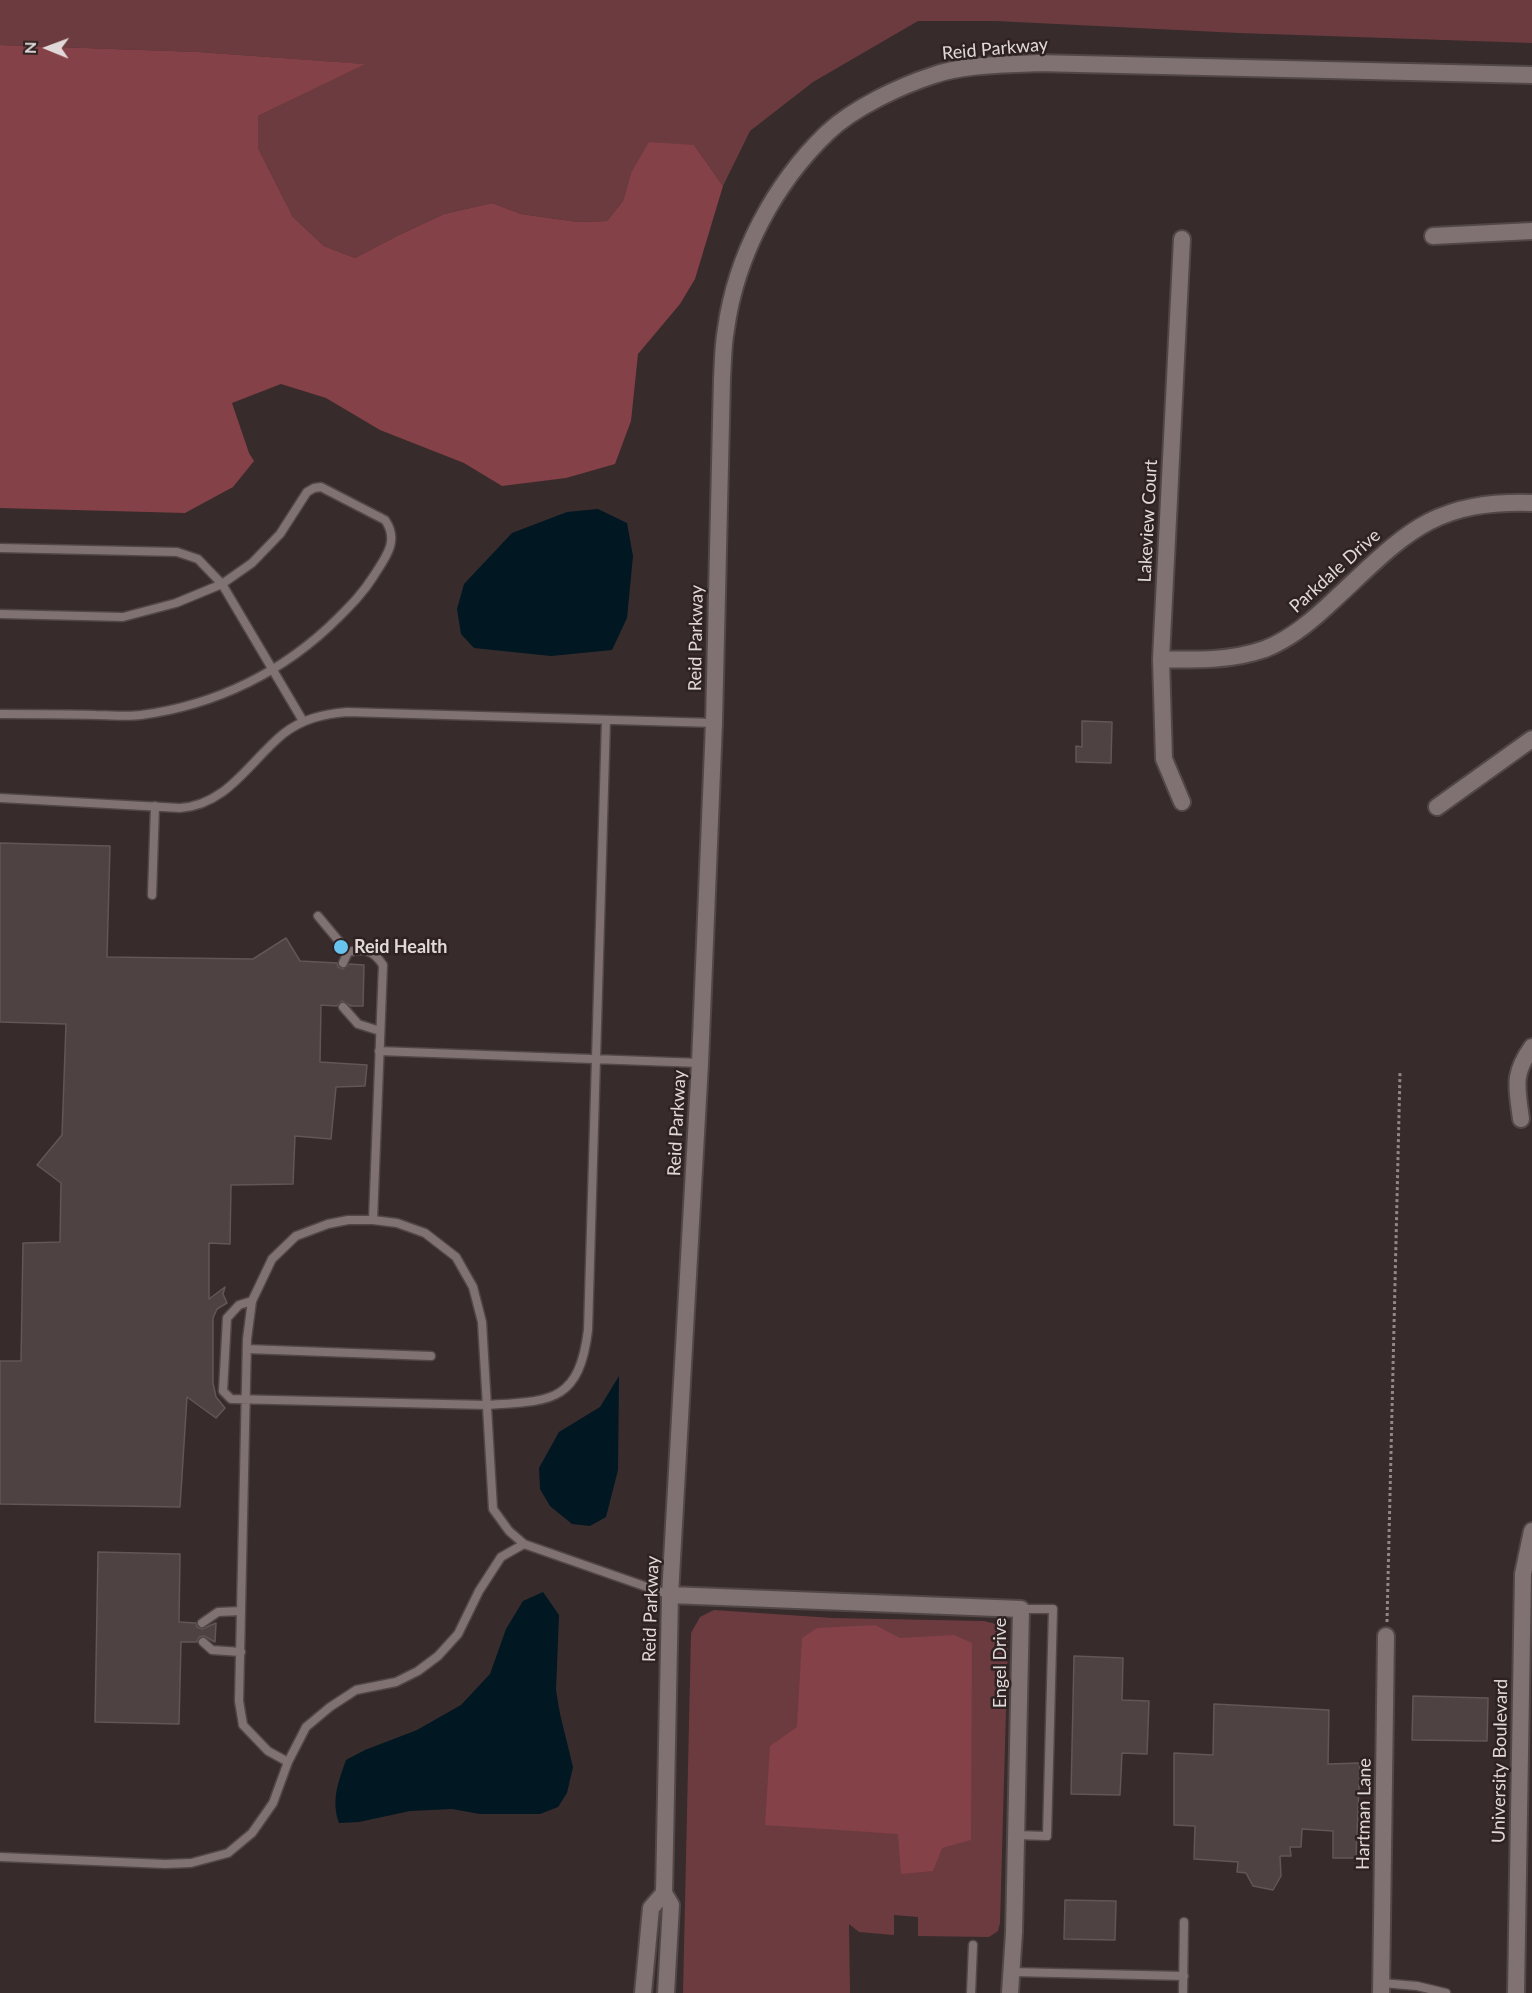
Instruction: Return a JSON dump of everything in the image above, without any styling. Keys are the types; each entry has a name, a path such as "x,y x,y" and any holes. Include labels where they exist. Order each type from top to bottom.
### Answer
{"street":[{"name":"Reid Parkway","path":"666,1993 671,1905 664,1893 670,1595 700,1063 714,723 722,379 726,328 737,280 752,240 776,194 828,132 859,110 899,89 936,74 981,66 1038,63 1532,75"},
{"path":"1433,236 1532,231"},
{"name":"Lakeview Court","path":"1182,239 1161,659 1164,759 1182,802"},
{"name":"Parkdale Drive","path":"1161,659 1214,660 1265,649 1288,638 1310,622 1396,543 1420,525 1459,509 1482,504 1532,503"},
{"path":"1437,807 1532,739"},
{"path":"1521,1119 1516,1079 1532,1047"},
{"name":"University Boulevard","path":"1516,1993 1523,1574 1532,1531"},
{"name":"Engel Drive","path":"670,1595 1021,1610 1010,1993"},
{"name":"Hartman Lane","path":"1381,1988 1386,1636"},
{"name":"Reid Parkway","path":"643,1993 651,1908 664,1893"}],"lane":[{"path":"0,614 123,617 176,603 222,584 252,563 280,534 307,492 314,488 321,487 385,520 391,529 390,550 363,593 320,636 272,671 236,690 198,703 139,716 0,714"},
{"path":"0,548 177,552 198,559 222,584 303,721"},
{"path":"0,798 196,807 213,799 229,787 283,734 303,721 324,714 347,712 714,723"},
{"path":"252,1301 239,1305 227,1318 223,1391 231,1399 486,1405 549,1399 565,1389 578,1372 586,1352 588,1330 606,720"},
{"path":"152,895 155,806"},
{"path":"318,916 348,952"},
{"path":"348,952 363,949 369,951 376,954 383,965 373,1220"},
{"path":"343,963 348,952"},
{"path":"343,1007 358,1024 380,1031"},
{"path":"379,1051 700,1063"},
{"path":"288,1762 268,1751 243,1725 239,1701 247,1349 252,1301 272,1259 296,1236 328,1224 348,1220 397,1223 425,1233 456,1257 473,1287 482,1322 493,1509 509,1531 524,1544 670,1595"},
{"path":"247,1349 430,1356"},
{"path":"0,1857 165,1864 191,1863 228,1853 252,1833 273,1803 288,1762 306,1727 330,1707 356,1690 396,1682 418,1671 438,1656 458,1634 479,1591 501,1557 524,1544"},
{"path":"1016,1836 1047,1836 1053,1609 1021,1610"},
{"path":"202,1623 218,1612 241,1611"},
{"path":"202,1642 212,1650 240,1652"},
{"path":"1183,1993 1184,1922"},
{"path":"971,1993 973,1945"},
{"path":"1012,1972 1184,1976"},
{"path":"1381,1988 1417,1986 1446,1993"}],"path":[{"path":"1386,1636 1400,1073"}],"shaded area":[{"path":"0,0 1532,0 1532,43 1239,33 996,21 918,21 813,82 750,131 723,186 694,145 631,173 623,201 607,221 578,222 521,214 492,203 444,214 355,258 324,246 293,217 258,148 258,116 363,64 199,52 0,45"},
{"path":"0,45 199,52 365,64 258,116 258,148 293,217 324,246 355,258 444,214 492,203 521,214 578,222 607,221 623,201 631,173 649,142 694,145 723,186 695,279 680,304 638,354 631,421 615,464 566,478 502,486 464,463 380,430 326,398 281,384 232,403 249,453 254,461 233,487 185,513 0,508"},
{"path":"714,1610 833,1618 984,1621 996,1624 1008,1639 998,1931 989,1937 918,1936 918,1917 894,1915 894,1935 859,1932 849,1924 850,1993 683,1993 691,1633 700,1617"},
{"path":"875,1625 900,1638 954,1635 972,1643 971,1840 942,1848 933,1871 901,1874 898,1834 765,1825 770,1746 797,1727 802,1638 817,1628"}],"water":[{"path":"598,509 627,523 633,556 627,618 612,650 551,656 474,648 461,634 457,609 464,584 512,533 567,512"},
{"path":"619,1376 618,1470 606,1517 590,1526 572,1524 550,1506 540,1489 539,1468 559,1432 600,1407"},
{"path":"543,1592 559,1615 556,1690 573,1767 567,1793 558,1807 540,1814 480,1814 452,1809 410,1811 359,1822 339,1823 336,1799 346,1760 365,1750 417,1730 461,1705 490,1674 506,1629 523,1601"}],"building":[{"path":"1082,721 1112,722 1111,763 1076,762 1076,746 1082,747"},
{"path":"0,843 110,846 107,957 253,959 286,938 300,961 337,963 338,967 343,969 350,964 364,965 363,1006 351,1006 342,1001 337,1006 321,1005 320,1062 367,1065 365,1086 336,1087 331,1139 295,1136 293,1184 231,1185 230,1244 209,1243 209,1299 225,1287 223,1294 227,1303 217,1309 213,1318 213,1383 216,1397 225,1408 216,1418 187,1397 180,1507 0,1504 0,1361 21,1361 23,1243 60,1242 61,1183 37,1165 62,1135 66,1024 0,1022"},
{"path":"98,1552 180,1554 179,1622 196,1623 197,1627 202,1629 216,1623 215,1642 204,1636 199,1637 197,1642 181,1642 179,1724 95,1722"},
{"path":"1074,1656 1123,1658 1122,1700 1149,1701 1147,1754 1122,1753 1120,1795 1071,1794"},
{"path":"1413,1696 1488,1698 1487,1741 1412,1740"},
{"path":"1214,1704 1329,1710 1328,1764 1360,1763 1356,1858 1333,1858 1333,1831 1302,1829 1301,1847 1290,1847 1291,1856 1280,1856 1281,1876 1273,1890 1253,1886 1246,1873 1237,1872 1238,1862 1194,1859 1195,1826 1174,1825 1174,1753 1213,1755"},
{"path":"1065,1900 1116,1901 1115,1940 1064,1939"}],"place":[{"name":"Reid Health","path":"341,947"}]}
